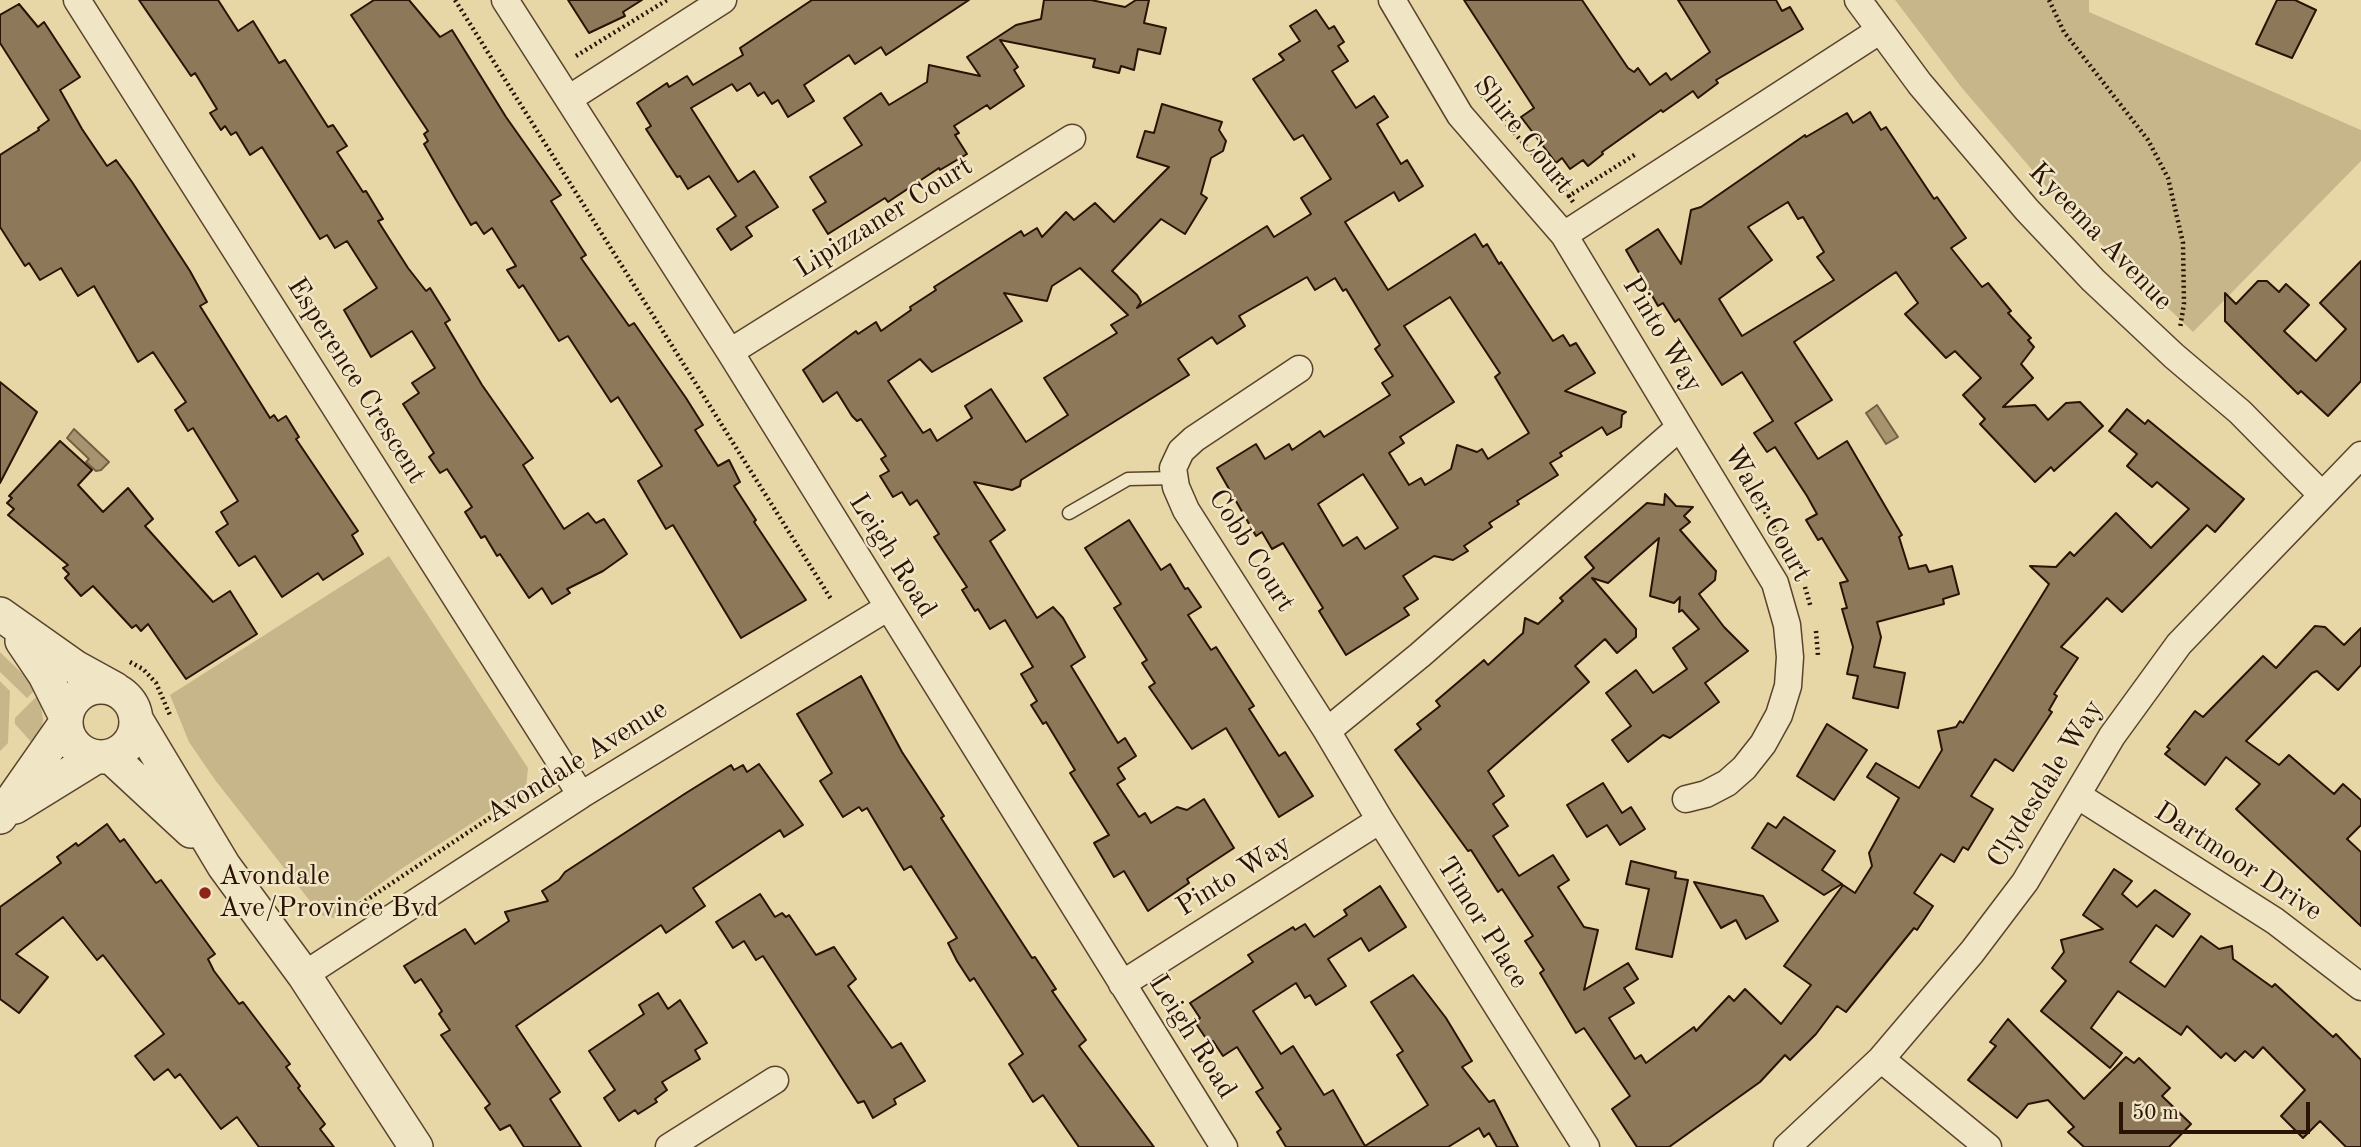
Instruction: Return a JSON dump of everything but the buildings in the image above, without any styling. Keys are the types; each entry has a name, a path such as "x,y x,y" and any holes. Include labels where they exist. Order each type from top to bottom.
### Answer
{"street":[{"name":"Esperence Crescent","path":"76,0 581,795"},
{"name":"Leigh Road","path":"505,0 570,97 730,352 1224,1147"},
{"path":"570,97 723,0"},
{"name":"Shire Court","path":"1392,0 1460,115 1574,229"},
{"name":"Kyeema Avenue","path":"1858,0 1879,31 2027,210 2093,280 2174,356 2240,412 2321,494"},
{"path":"1574,229 1879,31"},
{"name":"Lipizzaner Court","path":"730,352 1072,138"},
{"name":"Pinto Way","path":"1327,731 1420,655 1680,426 1574,229"},
{"name":"Cobb Court","path":"1299,369 1194,439 1181,451 1173,468 1186,510 1327,731"},
{"name":"Waler Court","path":"1680,426 1775,583 1787,625 1790,657 1788,686 1779,715 1763,744 1744,768 1727,783 1706,794 1686,799"},
{"name":"Clydesdale Way","path":"1787,1147 1881,1059 1972,952 2025,882 2112,736 2170,655 2361,455"},
{"name":"Avondale Avenue","path":"304,975 581,795 887,608"},
{"path":"5,619 75,667 115,690 134,708 137,721 224,866 304,975 416,1147"},
{"path":"5,619 46,675 75,746 103,757 224,866"},
{"path":"2,816 66,721 70,705 78,695 90,688 115,690"},
{"path":"2,816 128,745 135,734 137,721"},
{"name":"Timor Place","path":"1327,731 1586,1147"},
{"name":"Dartmoor Drive","path":"2077,795 2274,921 2361,987"},
{"name":"Pinto Way","path":"1122,984 1380,820"},
{"path":"1881,1059 1988,1147"},
{"path":"669,1147 775,1080"}],"lane":[{"path":"1069,513 1128,480 1175,478"}],"path":[{"path":"455,0 831,599"},
{"path":"576,57 667,0"},
{"path":"2049,0 2064,32 2148,141 2168,178 2183,243 2184,304 2174,356"},
{"path":"1477,89 1569,196 1574,229"},
{"path":"1569,196 1641,152"},
{"path":"1761,506 1800,574"},
{"path":"1804,584 1819,647 1818,659"},
{"path":"347,914 542,783"}],"shaded area":[{"path":"1895,0 2089,0 2089,12 2361,130 2361,161 2193,332 2069,213 1962,88"},
{"path":"1877,405 1898,437 1886,444 1866,413"},
{"path":"74,429 109,462 101,470 96,471 86,462 89,459 67,438"},
{"path":"389,556 528,768 526,788 398,871 334,918 321,915 215,780 189,742 170,695"},
{"path":"0,652 37,688 27,698 0,672"},
{"path":"0,681 10,691 8,743 0,751"},
{"path":"39,694 42,729 33,744 15,724 15,718"}],"place":[{"name":"Avondale Ave/Province Bvd","path":"205,893"}]}
